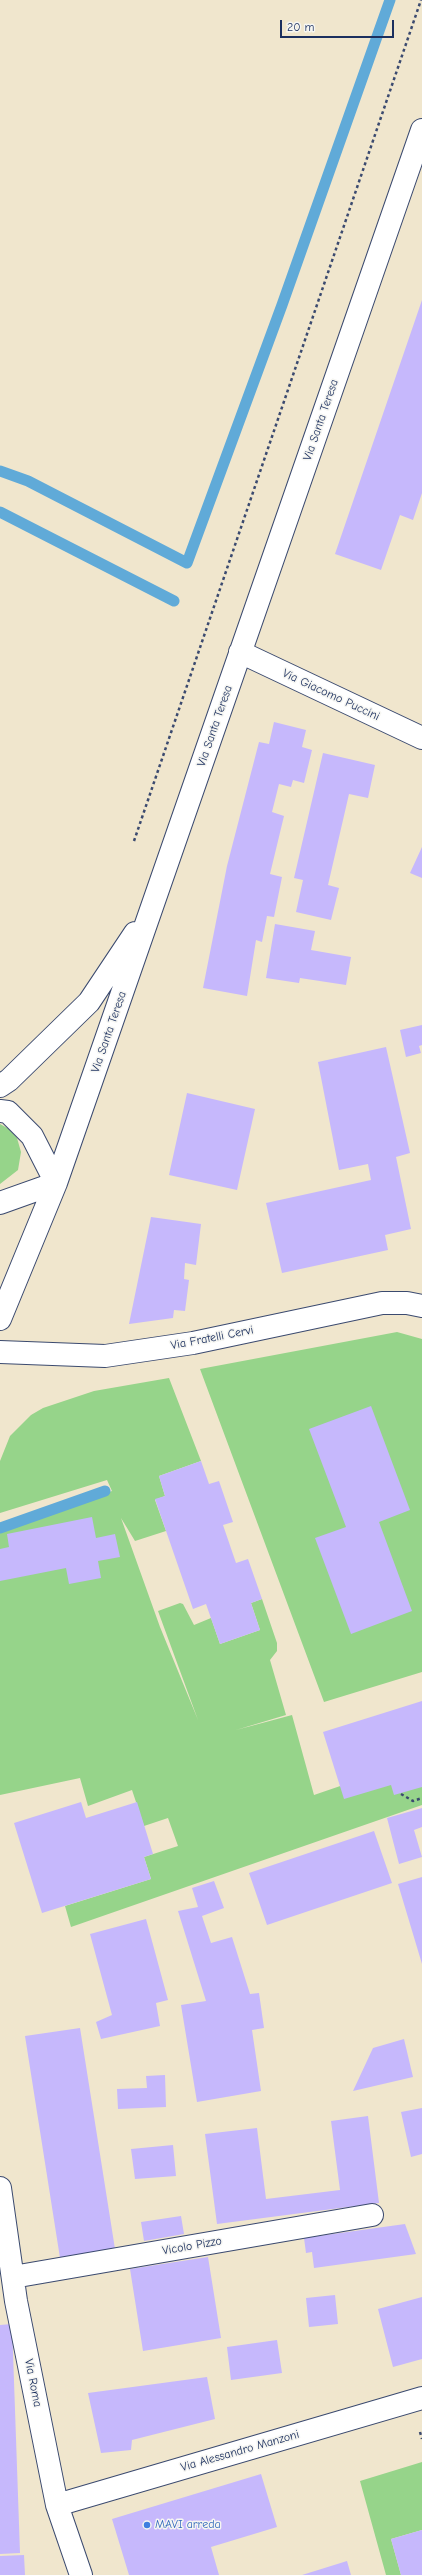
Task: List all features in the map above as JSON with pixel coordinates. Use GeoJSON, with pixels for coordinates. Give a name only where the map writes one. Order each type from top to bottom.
{"type":"FeatureCollection","features":[{"type":"Feature","properties":{"kind":"street","name":"Via Santa Teresa"},"geometry":{"type":"LineString","coordinates":[[0,1319],[56,1183],[422,130]]}},
{"type":"Feature","properties":{"kind":"street","name":"Via Giacomo Puccini"},"geometry":{"type":"LineString","coordinates":[[240,652],[422,738]]}},
{"type":"Feature","properties":{"kind":"street"},"geometry":{"type":"LineString","coordinates":[[0,1086],[9,1080],[89,1002],[153,907]]}},
{"type":"Feature","properties":{"kind":"street"},"geometry":{"type":"LineString","coordinates":[[0,1111],[8,1112],[32,1136],[56,1183],[0,1203]]}},
{"type":"Feature","properties":{"kind":"street","name":"Via Fratelli Cervi"},"geometry":{"type":"LineString","coordinates":[[0,1352],[105,1356],[193,1343],[382,1303],[407,1303],[422,1306]]}},
{"type":"Feature","properties":{"kind":"street","name":"Via Roma"},"geometry":{"type":"LineString","coordinates":[[0,2188],[3,2232],[57,2504],[81,2575]]}},
{"type":"Feature","properties":{"kind":"street","name":"Vicolo Pizzo"},"geometry":{"type":"LineString","coordinates":[[13,2277],[372,2216]]}},
{"type":"Feature","properties":{"kind":"street","name":"Via Alessandro Manzoni"},"geometry":{"type":"LineString","coordinates":[[57,2504],[422,2398]]}},
{"type":"Feature","properties":{"kind":"path"},"geometry":{"type":"LineString","coordinates":[[134,841],[421,0]]}},
{"type":"Feature","properties":{"kind":"path"},"geometry":{"type":"LineString","coordinates":[[401,1794],[413,1800],[422,1798]]}},
{"type":"Feature","properties":{"kind":"green space"},"geometry":{"type":"Polygon","coordinates":[[[0,1124],[9,1129],[17,1138],[21,1152],[18,1170],[0,1184],[0,1124]]]}},
{"type":"Feature","properties":{"kind":"green space"},"geometry":{"type":"Polygon","coordinates":[[[397,1332],[422,1339],[422,1672],[324,1702],[200,1369],[397,1332]]]}},
{"type":"Feature","properties":{"kind":"green space"},"geometry":{"type":"Polygon","coordinates":[[[169,1378],[201,1461],[159,1476],[165,1496],[155,1500],[166,1531],[135,1541],[121,1518],[160,1627],[198,1720],[158,1611],[180,1603],[183,1604],[194,1625],[211,1618],[220,1644],[260,1630],[251,1603],[262,1599],[277,1643],[277,1651],[270,1660],[286,1715],[236,1730],[292,1715],[314,1795],[422,1758],[422,1805],[71,1927],[65,1906],[151,1879],[144,1857],[178,1846],[168,1818],[144,1826],[132,1790],[88,1806],[80,1778],[0,1795],[0,1530],[112,1491],[107,1480],[0,1513],[0,1461],[10,1436],[31,1415],[43,1408],[94,1391],[169,1378]]]}},
{"type":"Feature","properties":{"kind":"green space"},"geometry":{"type":"Polygon","coordinates":[[[422,2462],[422,2530],[391,2539],[401,2575],[386,2575],[360,2481],[422,2462]]]}},
{"type":"Feature","properties":{"kind":"building"},"geometry":{"type":"Polygon","coordinates":[[[422,300],[422,493],[413,520],[400,515],[381,570],[335,554],[422,300]]]}},
{"type":"Feature","properties":{"kind":"building"},"geometry":{"type":"Polygon","coordinates":[[[274,722],[306,730],[302,747],[312,750],[304,783],[293,780],[291,787],[279,784],[272,812],[284,816],[270,874],[282,877],[274,917],[267,916],[262,942],[256,940],[247,996],[203,988],[227,866],[259,742],[269,744],[274,722]]]}},
{"type":"Feature","properties":{"kind":"building"},"geometry":{"type":"Polygon","coordinates":[[[323,753],[375,765],[368,798],[349,794],[328,885],[339,888],[331,920],[296,912],[303,880],[294,878],[323,753]]]}},
{"type":"Feature","properties":{"kind":"building"},"geometry":{"type":"Polygon","coordinates":[[[422,847],[422,878],[410,873],[422,847]]]}},
{"type":"Feature","properties":{"kind":"building"},"geometry":{"type":"Polygon","coordinates":[[[275,924],[315,931],[311,950],[351,957],[346,985],[300,978],[299,983],[266,978],[275,924]]]}},
{"type":"Feature","properties":{"kind":"building"},"geometry":{"type":"Polygon","coordinates":[[[422,1025],[422,1045],[419,1046],[421,1053],[406,1057],[400,1030],[422,1025]]]}},
{"type":"Feature","properties":{"kind":"building"},"geometry":{"type":"Polygon","coordinates":[[[386,1047],[410,1153],[396,1157],[411,1229],[385,1235],[388,1250],[282,1273],[266,1203],[371,1180],[368,1164],[339,1170],[318,1062],[386,1047]]]}},
{"type":"Feature","properties":{"kind":"building"},"geometry":{"type":"Polygon","coordinates":[[[187,1093],[255,1109],[237,1190],[169,1175],[187,1093]]]}},
{"type":"Feature","properties":{"kind":"building"},"geometry":{"type":"Polygon","coordinates":[[[151,1217],[201,1224],[196,1265],[185,1263],[184,1279],[189,1280],[185,1311],[174,1310],[173,1318],[129,1324],[151,1217]]]}},
{"type":"Feature","properties":{"kind":"building"},"geometry":{"type":"Polygon","coordinates":[[[371,1406],[410,1510],[379,1522],[412,1611],[351,1634],[315,1538],[346,1527],[309,1429],[371,1406]]]}},
{"type":"Feature","properties":{"kind":"building"},"geometry":{"type":"Polygon","coordinates":[[[201,1461],[209,1484],[219,1481],[233,1522],[223,1525],[236,1563],[248,1559],[262,1599],[251,1603],[260,1630],[220,1644],[206,1604],[193,1609],[155,1499],[165,1496],[159,1476],[201,1461]]]}},
{"type":"Feature","properties":{"kind":"building"},"geometry":{"type":"Polygon","coordinates":[[[92,1517],[96,1538],[115,1534],[120,1557],[98,1561],[101,1578],[69,1584],[66,1568],[0,1581],[0,1549],[9,1547],[7,1534],[92,1517]]]}},
{"type":"Feature","properties":{"kind":"building"},"geometry":{"type":"Polygon","coordinates":[[[422,1701],[422,1787],[394,1795],[391,1785],[344,1799],[323,1732],[422,1701]]]}},
{"type":"Feature","properties":{"kind":"building"},"geometry":{"type":"Polygon","coordinates":[[[81,1802],[86,1818],[137,1802],[153,1854],[144,1857],[151,1879],[42,1913],[14,1823],[81,1802]]]}},
{"type":"Feature","properties":{"kind":"building"},"geometry":{"type":"Polygon","coordinates":[[[422,1808],[422,1827],[414,1830],[422,1857],[399,1864],[387,1818],[422,1808]]]}},
{"type":"Feature","properties":{"kind":"building"},"geometry":{"type":"Polygon","coordinates":[[[374,1831],[392,1883],[267,1925],[249,1873],[374,1831]]]}},
{"type":"Feature","properties":{"kind":"building"},"geometry":{"type":"Polygon","coordinates":[[[422,1877],[422,1964],[398,1884],[422,1877]]]}},
{"type":"Feature","properties":{"kind":"building"},"geometry":{"type":"Polygon","coordinates":[[[214,1881],[224,1908],[202,1916],[211,1943],[232,1937],[250,1994],[259,1993],[264,2028],[252,2030],[261,2091],[197,2102],[181,2005],[206,2001],[178,1911],[198,1907],[192,1888],[214,1881]]]}},
{"type":"Feature","properties":{"kind":"building"},"geometry":{"type":"Polygon","coordinates":[[[146,1919],[168,2000],[156,2003],[160,2026],[101,2039],[96,2022],[112,2015],[90,1934],[146,1919]]]}},
{"type":"Feature","properties":{"kind":"building"},"geometry":{"type":"Polygon","coordinates":[[[80,2028],[115,2249],[60,2258],[25,2036],[80,2028]]]}},
{"type":"Feature","properties":{"kind":"building"},"geometry":{"type":"Polygon","coordinates":[[[404,2039],[413,2077],[353,2091],[373,2048],[404,2039]]]}},
{"type":"Feature","properties":{"kind":"building"},"geometry":{"type":"Polygon","coordinates":[[[165,2075],[166,2107],[118,2109],[117,2089],[147,2088],[146,2076],[165,2075]]]}},
{"type":"Feature","properties":{"kind":"building"},"geometry":{"type":"Polygon","coordinates":[[[422,2108],[422,2154],[411,2157],[401,2112],[422,2108]]]}},
{"type":"Feature","properties":{"kind":"building"},"geometry":{"type":"Polygon","coordinates":[[[368,2116],[379,2203],[217,2224],[205,2134],[257,2128],[266,2199],[340,2190],[331,2121],[368,2116]]]}},
{"type":"Feature","properties":{"kind":"building"},"geometry":{"type":"Polygon","coordinates":[[[173,2145],[176,2176],[135,2179],[131,2149],[173,2145]]]}},
{"type":"Feature","properties":{"kind":"building"},"geometry":{"type":"Polygon","coordinates":[[[181,2216],[184,2234],[144,2241],[141,2222],[181,2216]]]}},
{"type":"Feature","properties":{"kind":"building"},"geometry":{"type":"Polygon","coordinates":[[[405,2224],[416,2254],[314,2268],[312,2252],[306,2253],[304,2238],[405,2224]]]}},
{"type":"Feature","properties":{"kind":"building"},"geometry":{"type":"Polygon","coordinates":[[[208,2257],[221,2338],[143,2351],[130,2269],[208,2257]]]}},
{"type":"Feature","properties":{"kind":"building"},"geometry":{"type":"Polygon","coordinates":[[[335,2295],[338,2324],[309,2327],[306,2298],[335,2295]]]}},
{"type":"Feature","properties":{"kind":"building"},"geometry":{"type":"Polygon","coordinates":[[[422,2297],[422,2359],[393,2367],[378,2309],[422,2297]]]}},
{"type":"Feature","properties":{"kind":"building"},"geometry":{"type":"Polygon","coordinates":[[[12,2324],[20,2553],[0,2554],[0,2325],[12,2324]]]}},
{"type":"Feature","properties":{"kind":"building"},"geometry":{"type":"Polygon","coordinates":[[[277,2340],[282,2373],[231,2380],[227,2347],[277,2340]]]}},
{"type":"Feature","properties":{"kind":"building"},"geometry":{"type":"Polygon","coordinates":[[[207,2377],[215,2419],[132,2440],[131,2450],[101,2453],[88,2393],[207,2377]]]}},
{"type":"Feature","properties":{"kind":"building"},"geometry":{"type":"Polygon","coordinates":[[[261,2474],[277,2527],[211,2547],[219,2575],[129,2575],[112,2519],[261,2474]]]}},
{"type":"Feature","properties":{"kind":"building"},"geometry":{"type":"Polygon","coordinates":[[[422,2530],[422,2575],[401,2575],[391,2539],[422,2530]]]}},
{"type":"Feature","properties":{"kind":"building"},"geometry":{"type":"Polygon","coordinates":[[[24,2555],[25,2575],[0,2575],[0,2556],[24,2555]]]}},
{"type":"Feature","properties":{"kind":"building"},"geometry":{"type":"Polygon","coordinates":[[[347,2561],[351,2575],[302,2575],[347,2561]]]}},
{"type":"Feature","properties":{"kind":"waterway"},"geometry":{"type":"LineString","coordinates":[[0,471],[28,481],[187,563],[282,305],[390,0]]}},
{"type":"Feature","properties":{"kind":"waterway"},"geometry":{"type":"LineString","coordinates":[[0,512],[174,601]]}},
{"type":"Feature","properties":{"kind":"waterway"},"geometry":{"type":"LineString","coordinates":[[0,1528],[105,1491]]}},
{"type":"Feature","properties":{"kind":"place","name":"MAVI arreda"},"geometry":{"type":"Point","coordinates":[147,2525]}}]}
